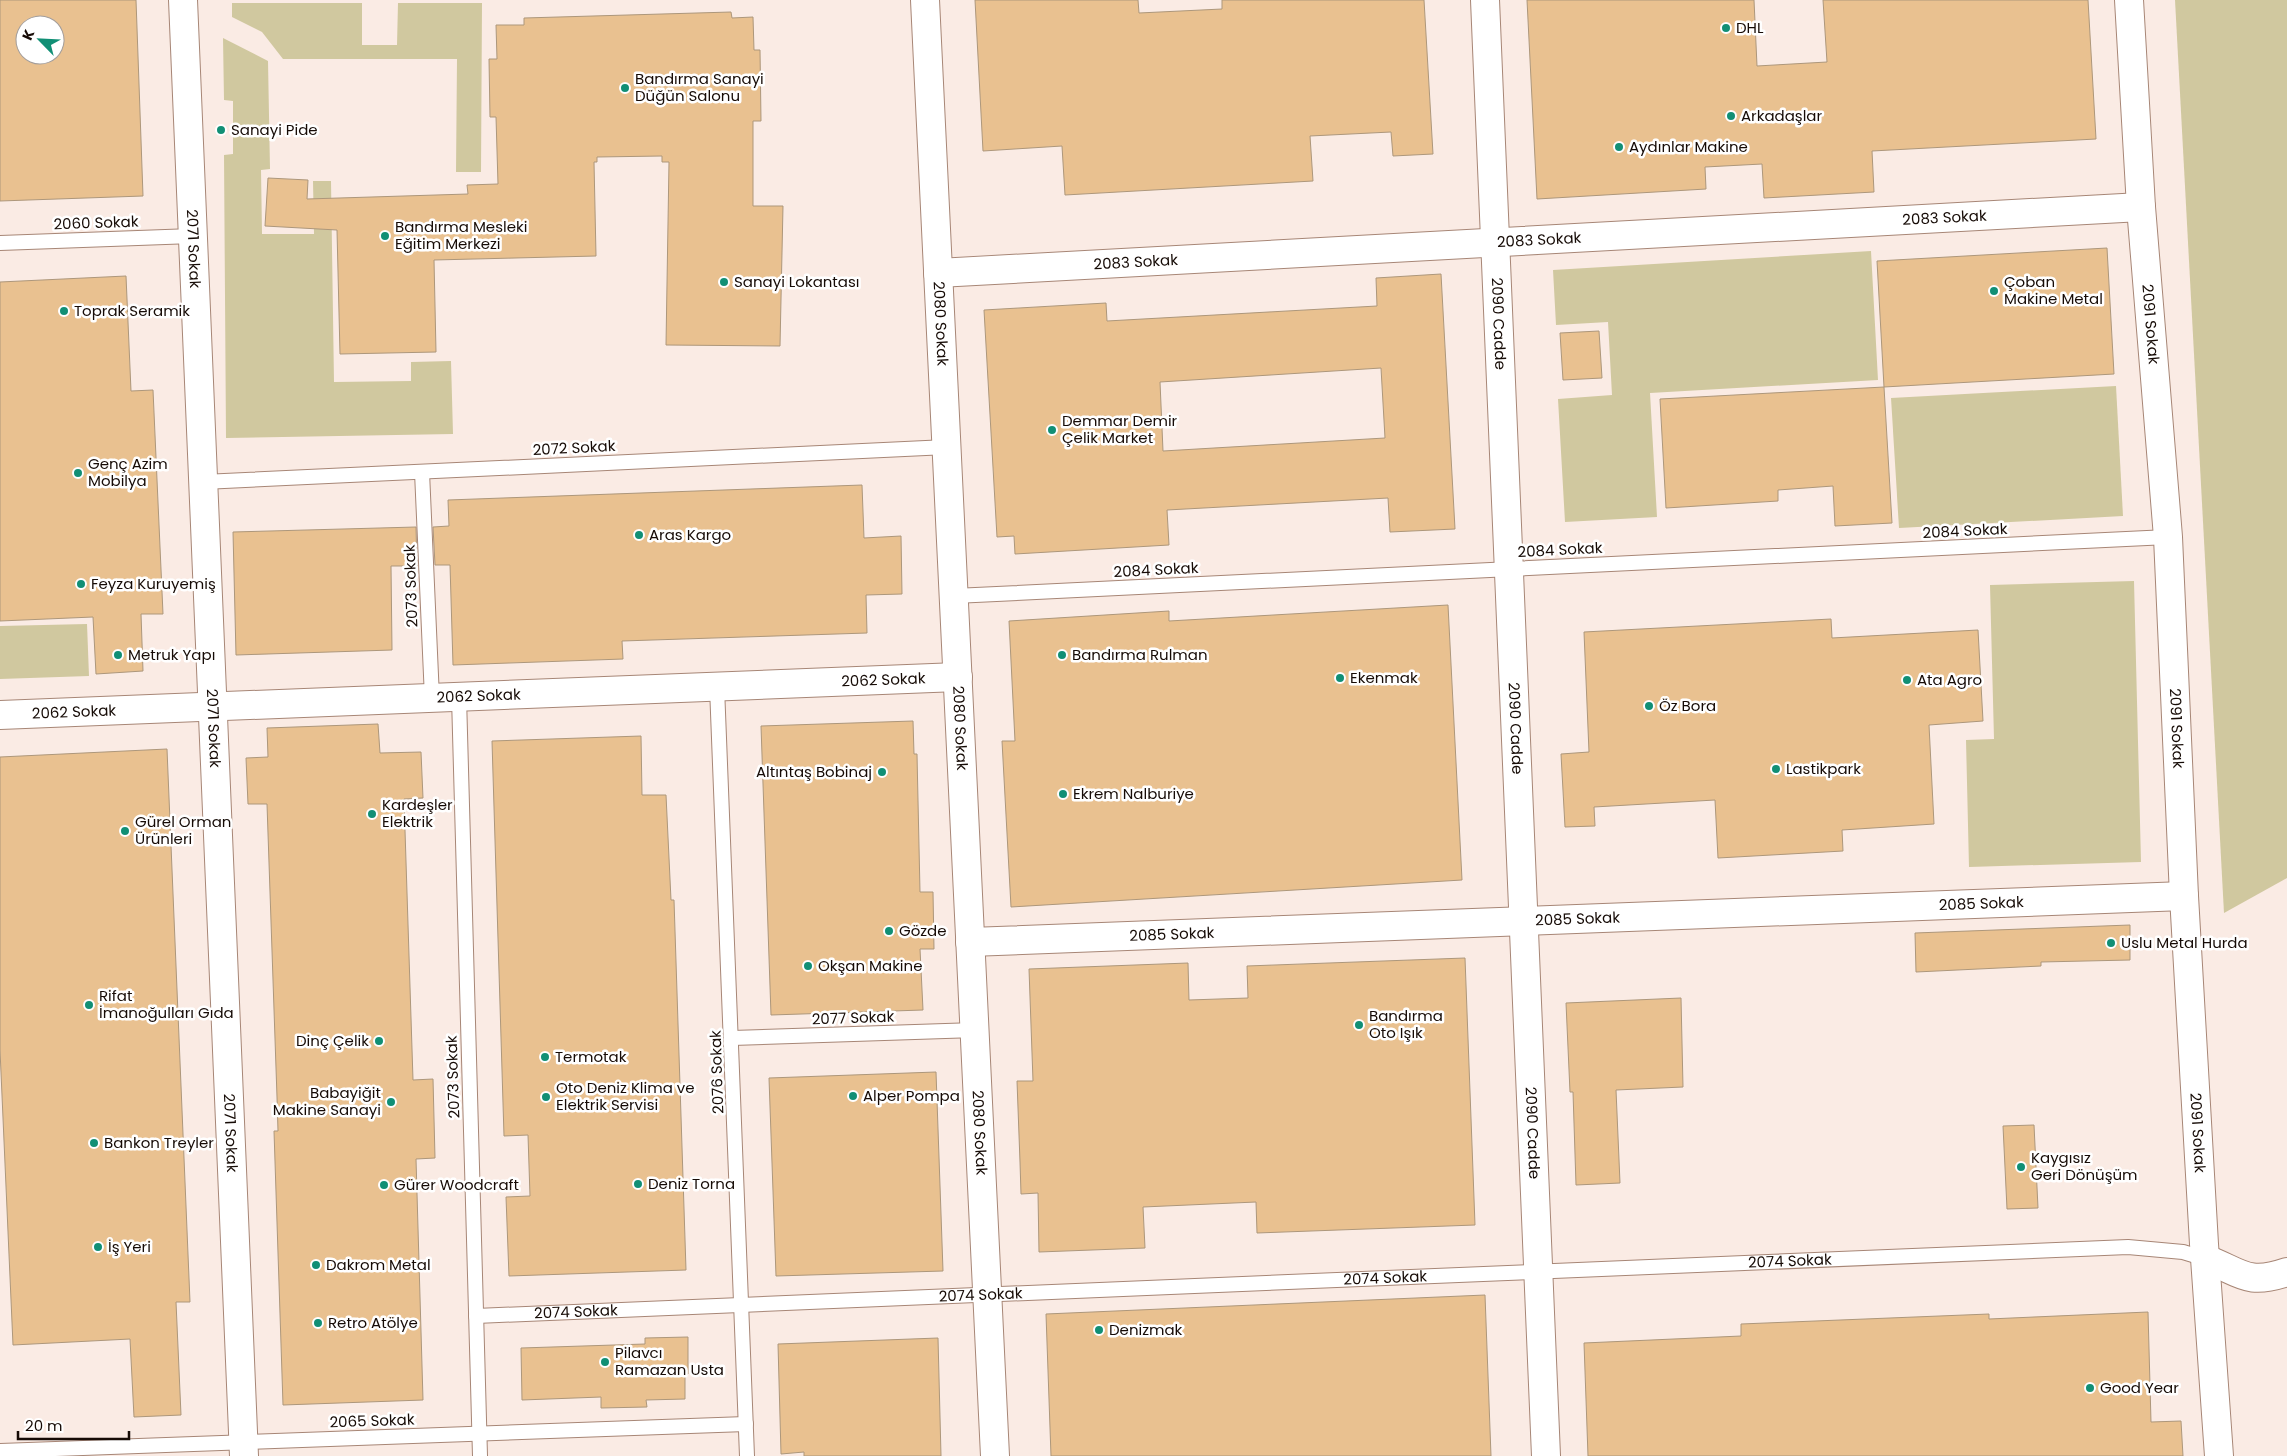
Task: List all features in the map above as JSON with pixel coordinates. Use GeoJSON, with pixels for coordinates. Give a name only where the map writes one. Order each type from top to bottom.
{"type":"FeatureCollection","features":[{"type":"Feature","properties":{"kind":"street","name":"2071 Sokak"},"geometry":{"type":"LineString","coordinates":[[183,0],[244,1449]]}},
{"type":"Feature","properties":{"kind":"street","name":"2080 Sokak"},"geometry":{"type":"LineString","coordinates":[[925,0],[995,1456]]}},
{"type":"Feature","properties":{"kind":"street","name":"2090 Cadde"},"geometry":{"type":"LineString","coordinates":[[1485,0],[1546,1456]]}},
{"type":"Feature","properties":{"kind":"street","name":"2091 Sokak"},"geometry":{"type":"LineString","coordinates":[[2129,0],[2141,207],[2168,537],[2184,896],[2219,1456]]}},
{"type":"Feature","properties":{"kind":"street","name":"2083 Sokak"},"geometry":{"type":"LineString","coordinates":[[938,272],[2141,207]]}},
{"type":"Feature","properties":{"kind":"street","name":"2062 Sokak"},"geometry":{"type":"LineString","coordinates":[[0,715],[958,677]]}},
{"type":"Feature","properties":{"kind":"street","name":"2085 Sokak"},"geometry":{"type":"LineString","coordinates":[[970,942],[2184,896]]}},
{"type":"Feature","properties":{"kind":"street","name":"2074 Sokak"},"geometry":{"type":"LineString","coordinates":[[2206,1259],[2240,1276],[2252,1279],[2269,1278],[2287,1272]]}},
{"type":"Feature","properties":{"kind":"lane","name":"2060 Sokak"},"geometry":{"type":"LineString","coordinates":[[0,243],[193,236]]}},
{"type":"Feature","properties":{"kind":"lane","name":"2072 Sokak"},"geometry":{"type":"LineString","coordinates":[[203,482],[946,447]]}},
{"type":"Feature","properties":{"kind":"lane","name":"2073 Sokak"},"geometry":{"type":"LineString","coordinates":[[422,472],[432,698]]}},
{"type":"Feature","properties":{"kind":"lane","name":"2084 Sokak"},"geometry":{"type":"LineString","coordinates":[[954,596],[2168,537]]}},
{"type":"Feature","properties":{"kind":"lane","name":"2076 Sokak"},"geometry":{"type":"LineString","coordinates":[[717,687],[747,1456]]}},
{"type":"Feature","properties":{"kind":"lane","name":"2073 Sokak"},"geometry":{"type":"LineString","coordinates":[[459,697],[480,1456]]}},
{"type":"Feature","properties":{"kind":"lane","name":"2077 Sokak"},"geometry":{"type":"LineString","coordinates":[[732,1038],[976,1030]]}},
{"type":"Feature","properties":{"kind":"lane","name":"2074 Sokak"},"geometry":{"type":"LineString","coordinates":[[476,1316],[2128,1247],[2183,1252],[2206,1259]]}},
{"type":"Feature","properties":{"kind":"lane","name":"2065 Sokak"},"geometry":{"type":"LineString","coordinates":[[0,1450],[244,1449],[480,1433],[746,1424]]}},
{"type":"Feature","properties":{"kind":"shaded area"},"geometry":{"type":"Polygon","coordinates":[[[2175,0],[2287,0],[2287,878],[2224,913],[2175,0]]]}},
{"type":"Feature","properties":{"kind":"shaded area"},"geometry":{"type":"Polygon","coordinates":[[[232,3],[362,3],[362,45],[397,45],[398,3],[482,3],[481,172],[456,172],[457,59],[283,59],[262,32],[232,17],[232,3]]]}},
{"type":"Feature","properties":{"kind":"shaded area"},"geometry":{"type":"Polygon","coordinates":[[[223,38],[268,61],[270,169],[261,170],[262,234],[314,234],[313,181],[331,181],[334,382],[411,381],[411,362],[451,361],[453,434],[226,438],[224,155],[233,154],[233,101],[224,100],[223,38]]]}},
{"type":"Feature","properties":{"kind":"shaded area"},"geometry":{"type":"Polygon","coordinates":[[[1871,251],[1878,380],[1650,393],[1657,517],[1565,522],[1558,399],[1612,395],[1608,322],[1556,325],[1553,270],[1871,251]]]}},
{"type":"Feature","properties":{"kind":"shaded area"},"geometry":{"type":"Polygon","coordinates":[[[2116,386],[2123,516],[1899,528],[1891,398],[2116,386]]]}},
{"type":"Feature","properties":{"kind":"shaded area"},"geometry":{"type":"Polygon","coordinates":[[[2134,581],[2141,862],[1969,867],[1966,740],[1994,739],[1990,585],[2134,581]]]}},
{"type":"Feature","properties":{"kind":"shaded area"},"geometry":{"type":"Polygon","coordinates":[[[87,624],[89,676],[0,679],[0,626],[87,624]]]}},
{"type":"Feature","properties":{"kind":"building"},"geometry":{"type":"Polygon","coordinates":[[[0,0],[136,0],[143,196],[0,201],[0,0]]]}},
{"type":"Feature","properties":{"kind":"building"},"geometry":{"type":"Polygon","coordinates":[[[975,0],[1138,0],[1139,13],[1222,9],[1222,0],[1424,0],[1433,154],[1393,156],[1391,132],[1310,136],[1313,181],[1065,195],[1062,146],[983,151],[975,0]]]}},
{"type":"Feature","properties":{"kind":"building"},"geometry":{"type":"Polygon","coordinates":[[[1527,0],[1754,0],[1757,66],[1827,62],[1823,0],[2088,0],[2096,139],[1872,151],[1874,192],[1764,198],[1762,164],[1705,167],[1706,189],[1537,199],[1527,0]]]}},
{"type":"Feature","properties":{"kind":"building"},"geometry":{"type":"Polygon","coordinates":[[[731,12],[732,18],[753,17],[754,50],[760,50],[761,121],[753,121],[753,206],[783,206],[780,346],[666,345],[669,162],[662,162],[662,156],[597,157],[597,162],[594,162],[596,256],[434,260],[436,352],[340,354],[337,230],[265,226],[268,178],[308,180],[307,199],[468,194],[467,185],[498,184],[496,117],[490,117],[489,59],[497,59],[496,25],[524,25],[524,18],[731,12]]]}},
{"type":"Feature","properties":{"kind":"building","name":"Çoban Makine Metal"},"geometry":{"type":"Polygon","coordinates":[[[2107,248],[2114,374],[1884,387],[1877,261],[2107,248]]]}},
{"type":"Feature","properties":{"kind":"building"},"geometry":{"type":"Polygon","coordinates":[[[1441,274],[1455,529],[1390,532],[1388,498],[1167,510],[1169,545],[1015,554],[1014,536],[997,537],[984,310],[1106,303],[1107,321],[1377,306],[1376,278],[1441,274]],[[1381,368],[1160,382],[1163,451],[1385,438],[1381,368]]]}},
{"type":"Feature","properties":{"kind":"building"},"geometry":{"type":"Polygon","coordinates":[[[126,276],[131,391],[153,390],[163,614],[141,614],[143,671],[96,674],[93,617],[0,621],[0,282],[126,276]]]}},
{"type":"Feature","properties":{"kind":"building"},"geometry":{"type":"Polygon","coordinates":[[[1599,331],[1602,378],[1563,380],[1560,333],[1599,331]]]}},
{"type":"Feature","properties":{"kind":"building"},"geometry":{"type":"Polygon","coordinates":[[[1884,387],[1892,523],[1835,526],[1833,486],[1778,490],[1778,501],[1666,508],[1660,399],[1884,387]]]}},
{"type":"Feature","properties":{"kind":"building"},"geometry":{"type":"Polygon","coordinates":[[[862,485],[864,538],[901,536],[902,594],[866,595],[867,633],[622,641],[623,659],[453,665],[450,565],[435,565],[433,527],[449,526],[448,500],[862,485]]]}},
{"type":"Feature","properties":{"kind":"building"},"geometry":{"type":"Polygon","coordinates":[[[416,527],[417,566],[391,566],[392,650],[236,655],[233,532],[416,527]]]}},
{"type":"Feature","properties":{"kind":"building"},"geometry":{"type":"Polygon","coordinates":[[[1448,605],[1462,880],[1011,907],[1002,741],[1015,741],[1009,621],[1169,611],[1169,621],[1448,605]]]}},
{"type":"Feature","properties":{"kind":"building"},"geometry":{"type":"Polygon","coordinates":[[[1831,619],[1832,638],[1978,630],[1983,721],[1929,725],[1934,824],[1842,830],[1843,851],[1718,858],[1715,800],[1594,807],[1595,826],[1565,827],[1561,754],[1589,752],[1584,632],[1831,619]]]}},
{"type":"Feature","properties":{"kind":"building"},"geometry":{"type":"Polygon","coordinates":[[[913,721],[914,754],[917,754],[920,892],[933,892],[934,949],[920,949],[923,1010],[771,1015],[761,726],[913,721]]]}},
{"type":"Feature","properties":{"kind":"building"},"geometry":{"type":"Polygon","coordinates":[[[378,724],[380,753],[421,752],[423,798],[404,799],[413,1080],[433,1079],[435,1158],[416,1159],[423,1400],[283,1405],[274,1131],[278,1131],[267,804],[248,804],[246,758],[268,757],[267,728],[378,724]]]}},
{"type":"Feature","properties":{"kind":"building"},"geometry":{"type":"Polygon","coordinates":[[[641,736],[642,795],[666,795],[671,900],[674,900],[686,1270],[509,1276],[506,1197],[530,1196],[528,1135],[504,1136],[492,741],[641,736]]]}},
{"type":"Feature","properties":{"kind":"building"},"geometry":{"type":"Polygon","coordinates":[[[167,749],[190,1302],[176,1302],[181,1415],[134,1417],[130,1339],[13,1345],[0,1050],[0,757],[167,749]]]}},
{"type":"Feature","properties":{"kind":"building"},"geometry":{"type":"Polygon","coordinates":[[[2130,925],[2130,960],[2041,962],[2041,966],[1916,972],[1915,933],[2130,925]]]}},
{"type":"Feature","properties":{"kind":"building"},"geometry":{"type":"Polygon","coordinates":[[[1465,958],[1475,1225],[1257,1233],[1256,1202],[1143,1207],[1145,1248],[1039,1252],[1038,1193],[1021,1194],[1017,1081],[1033,1081],[1029,969],[1188,963],[1189,1000],[1248,998],[1247,966],[1465,958]]]}},
{"type":"Feature","properties":{"kind":"building"},"geometry":{"type":"Polygon","coordinates":[[[1681,998],[1683,1087],[1616,1090],[1620,1183],[1576,1185],[1573,1092],[1570,1092],[1566,1003],[1681,998]]]}},
{"type":"Feature","properties":{"kind":"building"},"geometry":{"type":"Polygon","coordinates":[[[936,1072],[943,1271],[776,1276],[769,1078],[936,1072]]]}},
{"type":"Feature","properties":{"kind":"building","name":"Kaygısız Geri Dönüşüm"},"geometry":{"type":"Polygon","coordinates":[[[2034,1125],[2038,1208],[2007,1209],[2003,1126],[2034,1125]]]}},
{"type":"Feature","properties":{"kind":"building"},"geometry":{"type":"Polygon","coordinates":[[[1485,1295],[1491,1456],[1051,1456],[1046,1314],[1485,1295]]]}},
{"type":"Feature","properties":{"kind":"building"},"geometry":{"type":"Polygon","coordinates":[[[2148,1312],[2151,1422],[2181,1421],[2183,1456],[1588,1456],[1584,1343],[1741,1336],[1741,1324],[1989,1314],[1989,1319],[2148,1312]]]}},
{"type":"Feature","properties":{"kind":"building","name":"Pilavcı Ramazan Usta"},"geometry":{"type":"Polygon","coordinates":[[[688,1337],[688,1374],[685,1374],[685,1399],[646,1400],[647,1407],[601,1408],[601,1397],[522,1400],[521,1348],[645,1344],[645,1338],[688,1337]]]}},
{"type":"Feature","properties":{"kind":"building"},"geometry":{"type":"Polygon","coordinates":[[[938,1338],[941,1456],[804,1456],[804,1452],[781,1454],[778,1344],[938,1338]]]}},
{"type":"Feature","properties":{"kind":"place","name":"DHL"},"geometry":{"type":"Point","coordinates":[1726,28]}},
{"type":"Feature","properties":{"kind":"place","name":"Bandırma Sanayi Düğün Salonu"},"geometry":{"type":"Point","coordinates":[625,88]}},
{"type":"Feature","properties":{"kind":"place","name":"Arkadaşlar"},"geometry":{"type":"Point","coordinates":[1731,116]}},
{"type":"Feature","properties":{"kind":"place","name":"Sanayi Pide"},"geometry":{"type":"Point","coordinates":[221,130]}},
{"type":"Feature","properties":{"kind":"place","name":"Aydınlar Makine"},"geometry":{"type":"Point","coordinates":[1619,147]}},
{"type":"Feature","properties":{"kind":"place","name":"Bandırma Mesleki Eğitim Merkezi"},"geometry":{"type":"Point","coordinates":[385,236]}},
{"type":"Feature","properties":{"kind":"place","name":"Sanayi Lokantası"},"geometry":{"type":"Point","coordinates":[724,282]}},
{"type":"Feature","properties":{"kind":"place","name":"Çoban Makine Metal"},"geometry":{"type":"Point","coordinates":[1994,291]}},
{"type":"Feature","properties":{"kind":"place","name":"Toprak Seramik"},"geometry":{"type":"Point","coordinates":[64,311]}},
{"type":"Feature","properties":{"kind":"place","name":"Demmar Demir Çelik Market"},"geometry":{"type":"Point","coordinates":[1052,430]}},
{"type":"Feature","properties":{"kind":"place","name":"Genç Azim Mobilya"},"geometry":{"type":"Point","coordinates":[78,473]}},
{"type":"Feature","properties":{"kind":"place","name":"Aras Kargo"},"geometry":{"type":"Point","coordinates":[639,535]}},
{"type":"Feature","properties":{"kind":"place","name":"Feyza Kuruyemiş"},"geometry":{"type":"Point","coordinates":[81,584]}},
{"type":"Feature","properties":{"kind":"place","name":"Metruk Yapı"},"geometry":{"type":"Point","coordinates":[118,655]}},
{"type":"Feature","properties":{"kind":"place","name":"Bandırma Rulman"},"geometry":{"type":"Point","coordinates":[1062,655]}},
{"type":"Feature","properties":{"kind":"place","name":"Ekenmak"},"geometry":{"type":"Point","coordinates":[1340,678]}},
{"type":"Feature","properties":{"kind":"place","name":"Ata Agro"},"geometry":{"type":"Point","coordinates":[1907,680]}},
{"type":"Feature","properties":{"kind":"place","name":"Öz Bora"},"geometry":{"type":"Point","coordinates":[1649,706]}},
{"type":"Feature","properties":{"kind":"place","name":"Lastikpark"},"geometry":{"type":"Point","coordinates":[1776,769]}},
{"type":"Feature","properties":{"kind":"place","name":"Altıntaş Bobinaj"},"geometry":{"type":"Point","coordinates":[882,772]}},
{"type":"Feature","properties":{"kind":"place","name":"Ekrem Nalburiye"},"geometry":{"type":"Point","coordinates":[1063,794]}},
{"type":"Feature","properties":{"kind":"place","name":"Kardeşler Elektrik"},"geometry":{"type":"Point","coordinates":[372,814]}},
{"type":"Feature","properties":{"kind":"place","name":"Gürel Orman Ürünleri"},"geometry":{"type":"Point","coordinates":[125,831]}},
{"type":"Feature","properties":{"kind":"place","name":"Gözde"},"geometry":{"type":"Point","coordinates":[889,931]}},
{"type":"Feature","properties":{"kind":"place","name":"Uslu Metal Hurda"},"geometry":{"type":"Point","coordinates":[2111,943]}},
{"type":"Feature","properties":{"kind":"place","name":"Okşan Makine"},"geometry":{"type":"Point","coordinates":[808,966]}},
{"type":"Feature","properties":{"kind":"place","name":"Rifat İmanoğulları Gıda"},"geometry":{"type":"Point","coordinates":[89,1005]}},
{"type":"Feature","properties":{"kind":"place","name":"Bandırma Oto Işık"},"geometry":{"type":"Point","coordinates":[1359,1025]}},
{"type":"Feature","properties":{"kind":"place","name":"Dinç Çelik"},"geometry":{"type":"Point","coordinates":[379,1041]}},
{"type":"Feature","properties":{"kind":"place","name":"Termotak"},"geometry":{"type":"Point","coordinates":[545,1057]}},
{"type":"Feature","properties":{"kind":"place","name":"Alper Pompa"},"geometry":{"type":"Point","coordinates":[853,1096]}},
{"type":"Feature","properties":{"kind":"place","name":"Oto Deniz Klima ve Elektrik Servisi"},"geometry":{"type":"Point","coordinates":[546,1097]}},
{"type":"Feature","properties":{"kind":"place","name":"Babayiğit Makine Sanayi"},"geometry":{"type":"Point","coordinates":[391,1102]}},
{"type":"Feature","properties":{"kind":"place","name":"Bankon Treyler"},"geometry":{"type":"Point","coordinates":[94,1143]}},
{"type":"Feature","properties":{"kind":"place","name":"Kaygısız Geri Dönüşüm"},"geometry":{"type":"Point","coordinates":[2021,1167]}},
{"type":"Feature","properties":{"kind":"place","name":"Deniz Torna"},"geometry":{"type":"Point","coordinates":[638,1184]}},
{"type":"Feature","properties":{"kind":"place","name":"Gürer Woodcraft"},"geometry":{"type":"Point","coordinates":[384,1185]}},
{"type":"Feature","properties":{"kind":"place","name":"İş Yeri"},"geometry":{"type":"Point","coordinates":[98,1247]}},
{"type":"Feature","properties":{"kind":"place","name":"Dakrom Metal"},"geometry":{"type":"Point","coordinates":[316,1265]}},
{"type":"Feature","properties":{"kind":"place","name":"Retro Atölye"},"geometry":{"type":"Point","coordinates":[318,1323]}},
{"type":"Feature","properties":{"kind":"place","name":"Denizmak"},"geometry":{"type":"Point","coordinates":[1099,1330]}},
{"type":"Feature","properties":{"kind":"place","name":"Pilavcı Ramazan Usta"},"geometry":{"type":"Point","coordinates":[605,1362]}},
{"type":"Feature","properties":{"kind":"place","name":"Good Year"},"geometry":{"type":"Point","coordinates":[2090,1388]}}]}
